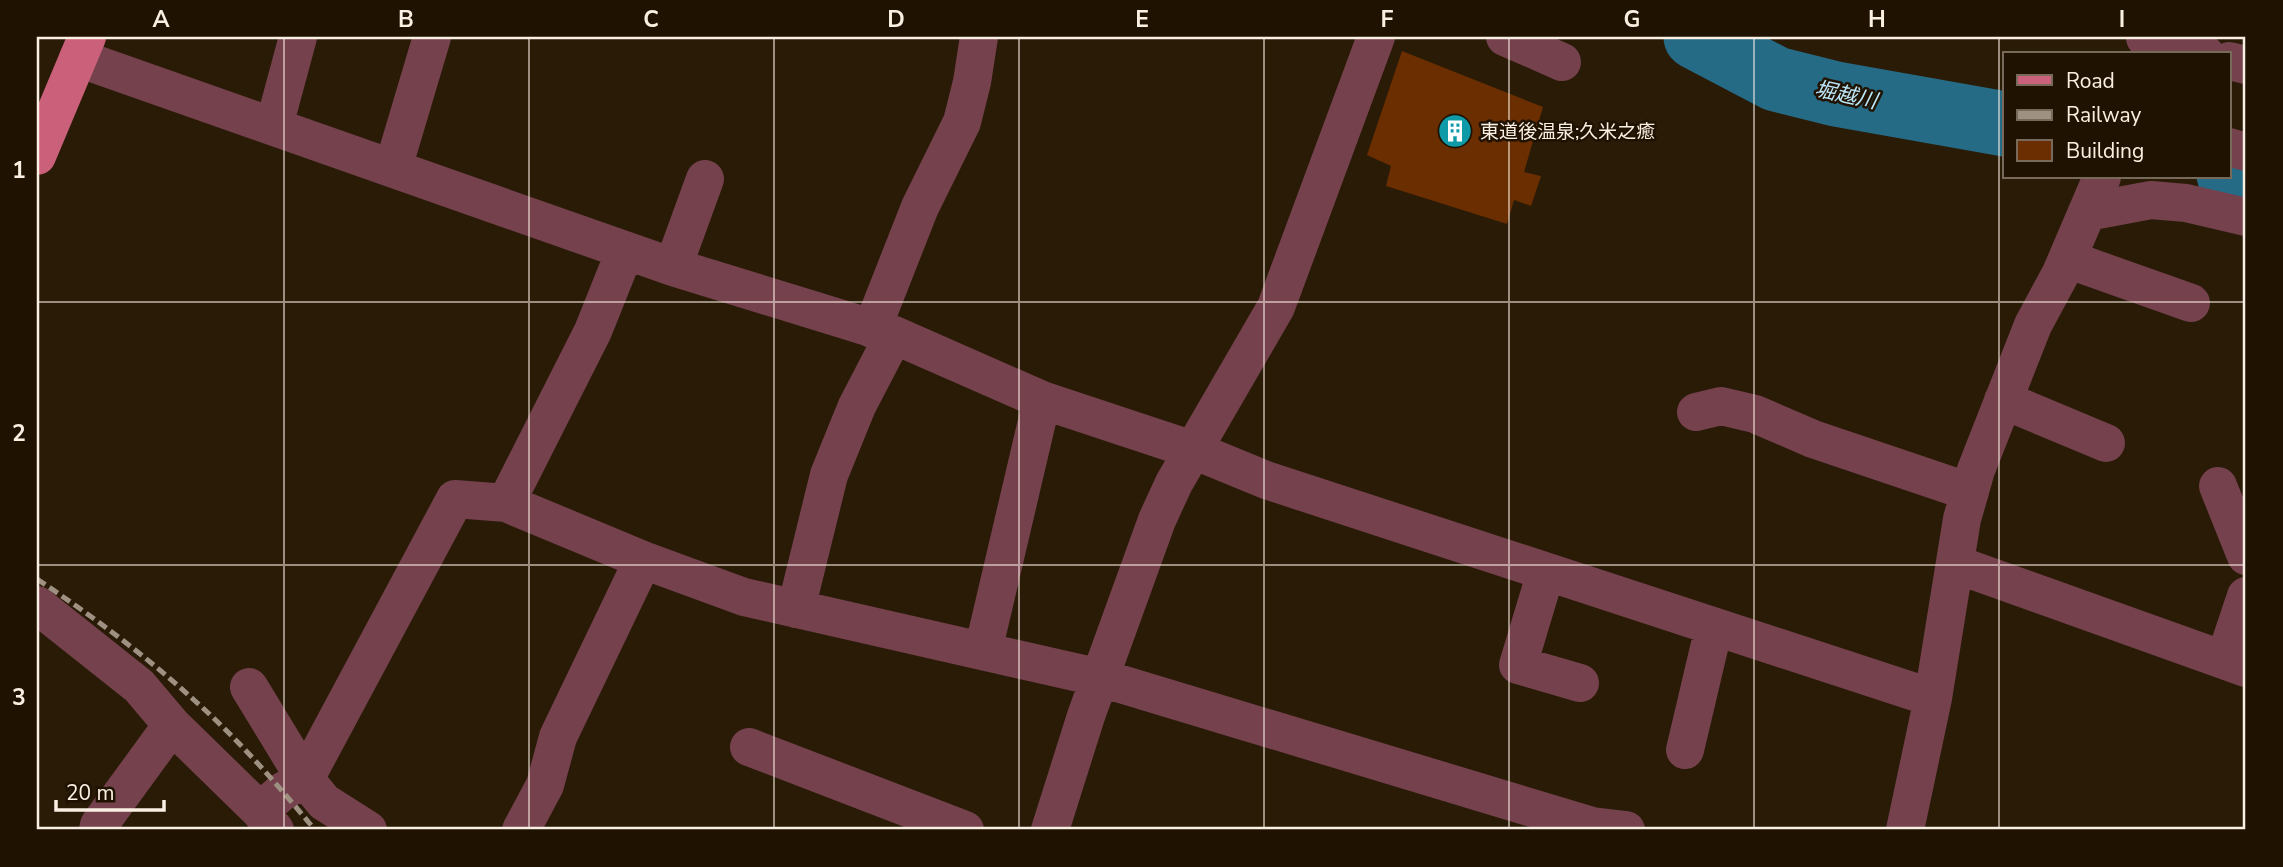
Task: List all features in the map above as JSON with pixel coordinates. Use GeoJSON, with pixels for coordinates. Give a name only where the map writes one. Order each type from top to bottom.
{"type":"FeatureCollection","features":[{"type":"Feature","properties":{"kind":"main road"},"geometry":{"type":"LineString","coordinates":[[37,156],[47,105],[83,47]]}},
{"type":"Feature","properties":{"kind":"street"},"geometry":{"type":"LineString","coordinates":[[274,126],[299,37]]}},
{"type":"Feature","properties":{"kind":"street"},"geometry":{"type":"LineString","coordinates":[[393,168],[432,37]]}},
{"type":"Feature","properties":{"kind":"street"},"geometry":{"type":"LineString","coordinates":[[796,609],[829,475],[883,332],[920,207],[962,122],[979,37]]}},
{"type":"Feature","properties":{"kind":"street"},"geometry":{"type":"LineString","coordinates":[[1056,829],[1086,716],[1157,520],[1174,483],[1276,307],[1376,37]]}},
{"type":"Feature","properties":{"kind":"street"},"geometry":{"type":"LineString","coordinates":[[1505,37],[1562,62]]}},
{"type":"Feature","properties":{"kind":"street"},"geometry":{"type":"LineString","coordinates":[[2143,43],[2194,52]]}},
{"type":"Feature","properties":{"kind":"street"},"geometry":{"type":"LineString","coordinates":[[83,47],[274,126],[625,251],[883,332],[1042,400],[1194,450],[1266,480],[1933,698]]}},
{"type":"Feature","properties":{"kind":"street"},"geometry":{"type":"LineString","coordinates":[[1911,828],[1962,519],[1976,470],[2033,325],[2067,259],[2102,178]]}},
{"type":"Feature","properties":{"kind":"street"},"geometry":{"type":"LineString","coordinates":[[673,267],[705,179]]}},
{"type":"Feature","properties":{"kind":"street"},"geometry":{"type":"LineString","coordinates":[[2087,212],[2151,200],[2186,203],[2246,217]]}},
{"type":"Feature","properties":{"kind":"street"},"geometry":{"type":"LineString","coordinates":[[506,503],[593,331],[625,251]]}},
{"type":"Feature","properties":{"kind":"street"},"geometry":{"type":"LineString","coordinates":[[2067,259],[2191,303]]}},
{"type":"Feature","properties":{"kind":"street"},"geometry":{"type":"LineString","coordinates":[[983,651],[1042,400]]}},
{"type":"Feature","properties":{"kind":"street"},"geometry":{"type":"LineString","coordinates":[[2003,400],[2106,443]]}},
{"type":"Feature","properties":{"kind":"street"},"geometry":{"type":"LineString","coordinates":[[1696,412],[1721,406],[1755,414],[1813,439],[1970,492]]}},
{"type":"Feature","properties":{"kind":"street"},"geometry":{"type":"LineString","coordinates":[[2217,486],[2246,556]]}},
{"type":"Feature","properties":{"kind":"street"},"geometry":{"type":"LineString","coordinates":[[37,605],[139,686],[172,725],[267,821],[283,792],[305,779],[455,499],[506,503],[643,560],[744,597],[1101,678],[1529,819],[1626,830]]}},
{"type":"Feature","properties":{"kind":"street"},"geometry":{"type":"LineString","coordinates":[[521,830],[545,785],[558,737],[643,560]]}},
{"type":"Feature","properties":{"kind":"street"},"geometry":{"type":"LineString","coordinates":[[1955,564],[2235,663],[2246,596]]}},
{"type":"Feature","properties":{"kind":"street"},"geometry":{"type":"LineString","coordinates":[[1546,572],[1518,665],[1580,683]]}},
{"type":"Feature","properties":{"kind":"street"},"geometry":{"type":"LineString","coordinates":[[1685,750],[1714,627]]}},
{"type":"Feature","properties":{"kind":"street"},"geometry":{"type":"LineString","coordinates":[[249,687],[305,779],[324,802],[368,830]]}},
{"type":"Feature","properties":{"kind":"street"},"geometry":{"type":"LineString","coordinates":[[98,830],[172,725]]}},
{"type":"Feature","properties":{"kind":"street"},"geometry":{"type":"LineString","coordinates":[[749,747],[965,830]]}},
{"type":"Feature","properties":{"kind":"building","name":"東道後温泉;久米之癒"},"geometry":{"type":"Polygon","coordinates":[[[1402,51],[1543,107],[1524,172],[1541,176],[1531,206],[1514,200],[1507,224],[1386,186],[1391,166],[1367,155],[1402,51]]]}},
{"type":"Feature","properties":{"kind":"waterway","name":"堀越川"},"geometry":{"type":"LineString","coordinates":[[1696,37],[1776,79],[1836,94],[2003,124]]}},
{"type":"Feature","properties":{"kind":"waterway","name":"堀越川"},"geometry":{"type":"LineString","coordinates":[[2230,175],[2246,179]]}},
{"type":"Feature","properties":{"kind":"railway"},"geometry":{"type":"LineString","coordinates":[[37,579],[118,636],[194,700],[257,763],[315,830]]}},
{"type":"Feature","properties":{"kind":"place","name":"東道後温泉;久米之癒"},"geometry":{"type":"Point","coordinates":[1455,131]}}]}
